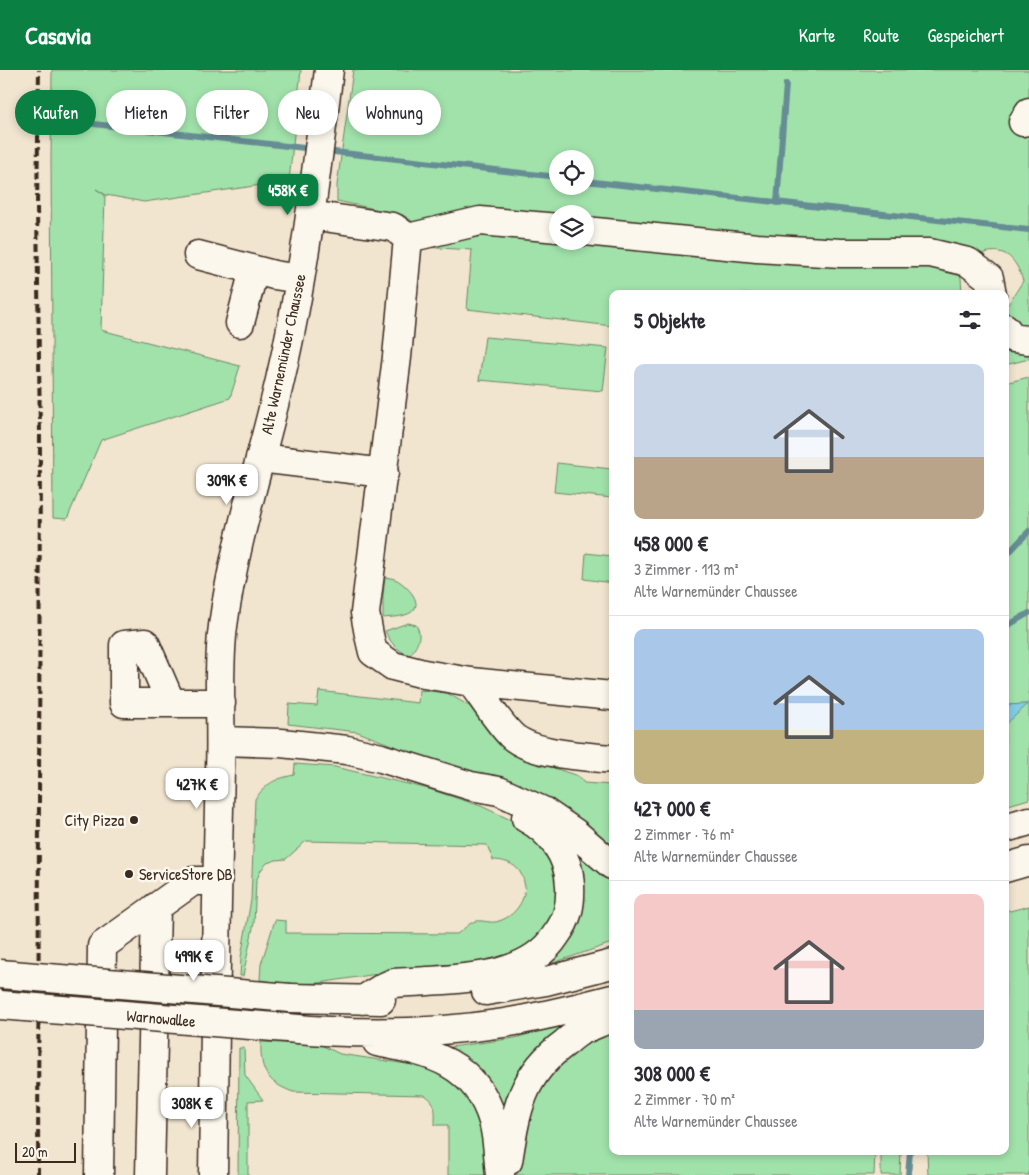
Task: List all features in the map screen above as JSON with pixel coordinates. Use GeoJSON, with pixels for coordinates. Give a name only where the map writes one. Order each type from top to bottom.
{"type":"FeatureCollection","features":[{"type":"Feature","properties":{"kind":"main road","name":"Alte Warnemünder Chaussee"},"geometry":{"type":"LineString","coordinates":[[212,1175],[221,741],[221,652],[230,582],[284,364],[300,279],[329,70]]}},
{"type":"Feature","properties":{"kind":"main road"},"geometry":{"type":"LineString","coordinates":[[310,215],[393,227],[408,238],[480,222],[549,227]]}},
{"type":"Feature","properties":{"kind":"main road"},"geometry":{"type":"LineString","coordinates":[[594,231],[758,248],[841,253],[930,253],[968,262],[989,278],[991,290]]}},
{"type":"Feature","properties":{"kind":"main road"},"geometry":{"type":"LineString","coordinates":[[408,238],[384,474],[365,613],[373,652],[393,666],[424,674],[471,682],[609,696]]}},
{"type":"Feature","properties":{"kind":"main road"},"geometry":{"type":"LineString","coordinates":[[198,254],[274,275],[300,279]]}},
{"type":"Feature","properties":{"kind":"main road"},"geometry":{"type":"LineString","coordinates":[[240,323],[254,270]]}},
{"type":"Feature","properties":{"kind":"main road"},"geometry":{"type":"LineString","coordinates":[[260,458],[384,474]]}},
{"type":"Feature","properties":{"kind":"main road"},"geometry":{"type":"LineString","coordinates":[[471,682],[512,736],[531,746],[555,753],[609,759]]}},
{"type":"Feature","properties":{"kind":"main road"},"geometry":{"type":"LineString","coordinates":[[171,703],[221,704]]}},
{"type":"Feature","properties":{"kind":"main road"},"geometry":{"type":"LineString","coordinates":[[221,741],[281,743],[347,750],[398,763],[471,786],[499,792],[543,811],[575,833],[609,862]]}},
{"type":"Feature","properties":{"kind":"main road"},"geometry":{"type":"LineString","coordinates":[[364,1000],[392,984],[444,980],[516,968],[550,946],[566,920],[571,900],[570,877],[563,855],[552,838],[533,822],[493,802],[471,786]]}},
{"type":"Feature","properties":{"kind":"main road"},"geometry":{"type":"LineString","coordinates":[[1009,827],[1029,821]]}},
{"type":"Feature","properties":{"kind":"main road"},"geometry":{"type":"LineString","coordinates":[[1009,867],[1029,861]]}},
{"type":"Feature","properties":{"kind":"main road"},"geometry":{"type":"LineString","coordinates":[[100,1175],[102,946],[193,881],[217,881]]}},
{"type":"Feature","properties":{"kind":"main road"},"geometry":{"type":"LineString","coordinates":[[150,1175],[156,907]]}},
{"type":"Feature","properties":{"kind":"main road","name":"Warnowallee"},"geometry":{"type":"LineString","coordinates":[[0,974],[290,998],[364,1000],[408,999],[500,990],[546,981],[609,965]]}},
{"type":"Feature","properties":{"kind":"main road"},"geometry":{"type":"LineString","coordinates":[[321,1031],[390,1032],[460,1029],[538,1016],[609,1000]]}},
{"type":"Feature","properties":{"kind":"main road","name":"Warnowallee"},"geometry":{"type":"LineString","coordinates":[[0,1005],[321,1031]]}},
{"type":"Feature","properties":{"kind":"main road"},"geometry":{"type":"LineString","coordinates":[[506,1175],[514,1120],[524,1090],[542,1062],[579,1032],[609,1018]]}},
{"type":"Feature","properties":{"kind":"main road"},"geometry":{"type":"LineString","coordinates":[[321,1031],[427,1054],[450,1062],[471,1078],[484,1096],[494,1123],[500,1175]]}},
{"type":"Feature","properties":{"kind":"green space"},"geometry":{"type":"Polygon","coordinates":[[[52,70],[301,70],[299,90],[278,90],[278,135],[294,135],[289,181],[144,202],[106,195],[96,189],[105,195],[101,330],[240,366],[230,398],[101,440],[67,519],[53,518],[51,135],[96,135],[96,90],[52,90],[52,70]]]}},
{"type":"Feature","properties":{"kind":"green space"},"geometry":{"type":"Polygon","coordinates":[[[353,70],[1029,70],[1029,332],[1009,318],[1009,303],[1023,281],[1017,267],[1010,257],[1002,253],[993,252],[983,253],[951,268],[961,277],[962,290],[609,290],[609,326],[467,309],[472,250],[423,247],[412,221],[403,215],[337,201],[337,185],[348,106],[348,135],[441,135],[441,90],[350,90],[353,70]]]}},
{"type":"Feature","properties":{"kind":"green space"},"geometry":{"type":"Polygon","coordinates":[[[485,337],[608,348],[603,391],[479,380],[485,337]]]}},
{"type":"Feature","properties":{"kind":"green space"},"geometry":{"type":"Polygon","coordinates":[[[1009,341],[1029,345],[1029,359],[1009,364],[1009,341]]]}},
{"type":"Feature","properties":{"kind":"green space"},"geometry":{"type":"Polygon","coordinates":[[[1029,377],[1029,799],[1009,805],[1009,720],[1027,704],[1009,705],[1009,382],[1029,377]]]}},
{"type":"Feature","properties":{"kind":"green space"},"geometry":{"type":"Polygon","coordinates":[[[557,463],[609,469],[609,498],[554,492],[557,463]]]}},
{"type":"Feature","properties":{"kind":"green space"},"geometry":{"type":"Polygon","coordinates":[[[586,553],[609,556],[609,583],[584,579],[586,553]]]}},
{"type":"Feature","properties":{"kind":"green space"},"geometry":{"type":"Polygon","coordinates":[[[385,577],[397,580],[413,595],[416,605],[410,613],[383,618],[385,577]]]}},
{"type":"Feature","properties":{"kind":"green space"},"geometry":{"type":"Polygon","coordinates":[[[408,623],[416,625],[419,633],[417,644],[410,655],[402,652],[395,646],[385,631],[408,623]]]}},
{"type":"Feature","properties":{"kind":"green space"},"geometry":{"type":"Polygon","coordinates":[[[419,690],[447,693],[471,707],[490,727],[539,763],[578,776],[584,783],[609,785],[609,848],[531,791],[412,753],[358,732],[288,724],[289,704],[317,706],[319,691],[418,703],[419,690]]]}},
{"type":"Feature","properties":{"kind":"green space"},"geometry":{"type":"Polygon","coordinates":[[[295,764],[335,767],[429,789],[481,806],[515,822],[542,842],[557,870],[559,905],[545,935],[505,961],[377,974],[319,983],[290,984],[260,980],[261,964],[275,920],[286,921],[286,933],[457,934],[474,922],[496,922],[506,918],[518,908],[524,894],[525,887],[520,872],[515,866],[493,860],[487,845],[306,841],[286,859],[267,863],[261,870],[256,881],[254,923],[243,976],[240,976],[241,957],[251,900],[255,799],[272,782],[294,775],[295,764]]]}},
{"type":"Feature","properties":{"kind":"green space"},"geometry":{"type":"Polygon","coordinates":[[[567,836],[609,875],[609,944],[553,963],[538,965],[554,952],[567,836]]]}},
{"type":"Feature","properties":{"kind":"green space"},"geometry":{"type":"Polygon","coordinates":[[[1029,906],[1029,1175],[928,1175],[927,1155],[1009,1155],[1010,911],[1029,906]]]}},
{"type":"Feature","properties":{"kind":"green space"},"geometry":{"type":"Polygon","coordinates":[[[567,1023],[545,1041],[527,1064],[505,1116],[489,1082],[483,1074],[467,1060],[444,1048],[515,1038],[567,1023]]]}},
{"type":"Feature","properties":{"kind":"green space"},"geometry":{"type":"Polygon","coordinates":[[[609,1028],[609,1155],[875,1155],[874,1175],[516,1175],[522,1122],[547,1070],[609,1028]]]}},
{"type":"Feature","properties":{"kind":"green space"},"geometry":{"type":"Polygon","coordinates":[[[261,1042],[321,1045],[340,1054],[427,1067],[444,1074],[462,1089],[483,1121],[488,1175],[448,1175],[448,1125],[435,1125],[435,1111],[428,1097],[424,1095],[293,1092],[276,1084],[266,1074],[262,1060],[261,1042]]]}},
{"type":"Feature","properties":{"kind":"green space"},"geometry":{"type":"Polygon","coordinates":[[[239,1048],[244,1048],[245,1075],[263,1100],[248,1101],[248,1175],[238,1175],[239,1048]]]}},
{"type":"Feature","properties":{"kind":"green space"},"geometry":{"type":"Polygon","coordinates":[[[881,1155],[901,1155],[900,1175],[881,1175],[881,1155]]]}},
{"type":"Feature","properties":{"kind":"water"},"geometry":{"type":"Polygon","coordinates":[[[1028,704],[1009,721],[1009,705],[1028,704]]]}},
{"type":"Feature","properties":{"kind":"waterway"},"geometry":{"type":"LineString","coordinates":[[777,203],[786,84]]}},
{"type":"Feature","properties":{"kind":"waterway"},"geometry":{"type":"LineString","coordinates":[[96,124],[313,149]]}},
{"type":"Feature","properties":{"kind":"waterway"},"geometry":{"type":"LineString","coordinates":[[325,151],[549,176]]}},
{"type":"Feature","properties":{"kind":"waterway"},"geometry":{"type":"LineString","coordinates":[[594,182],[1029,230]]}},
{"type":"Feature","properties":{"kind":"waterway"},"geometry":{"type":"LineString","coordinates":[[1009,553],[1029,531]]}},
{"type":"Feature","properties":{"kind":"waterway"},"geometry":{"type":"LineString","coordinates":[[1009,625],[1029,613]]}},
{"type":"Feature","properties":{"kind":"waterway"},"geometry":{"type":"LineString","coordinates":[[908,1175],[910,1155]]}},
{"type":"Feature","properties":{"kind":"railway"},"geometry":{"type":"LineString","coordinates":[[38,1175],[40,434],[37,207],[39,70]]}},
{"type":"Feature","properties":{"kind":"place","name":"City Pizza"},"geometry":{"type":"Point","coordinates":[134,820]}},
{"type":"Feature","properties":{"kind":"place","name":"ServiceStore DB"},"geometry":{"type":"Point","coordinates":[129,874]}}]}
